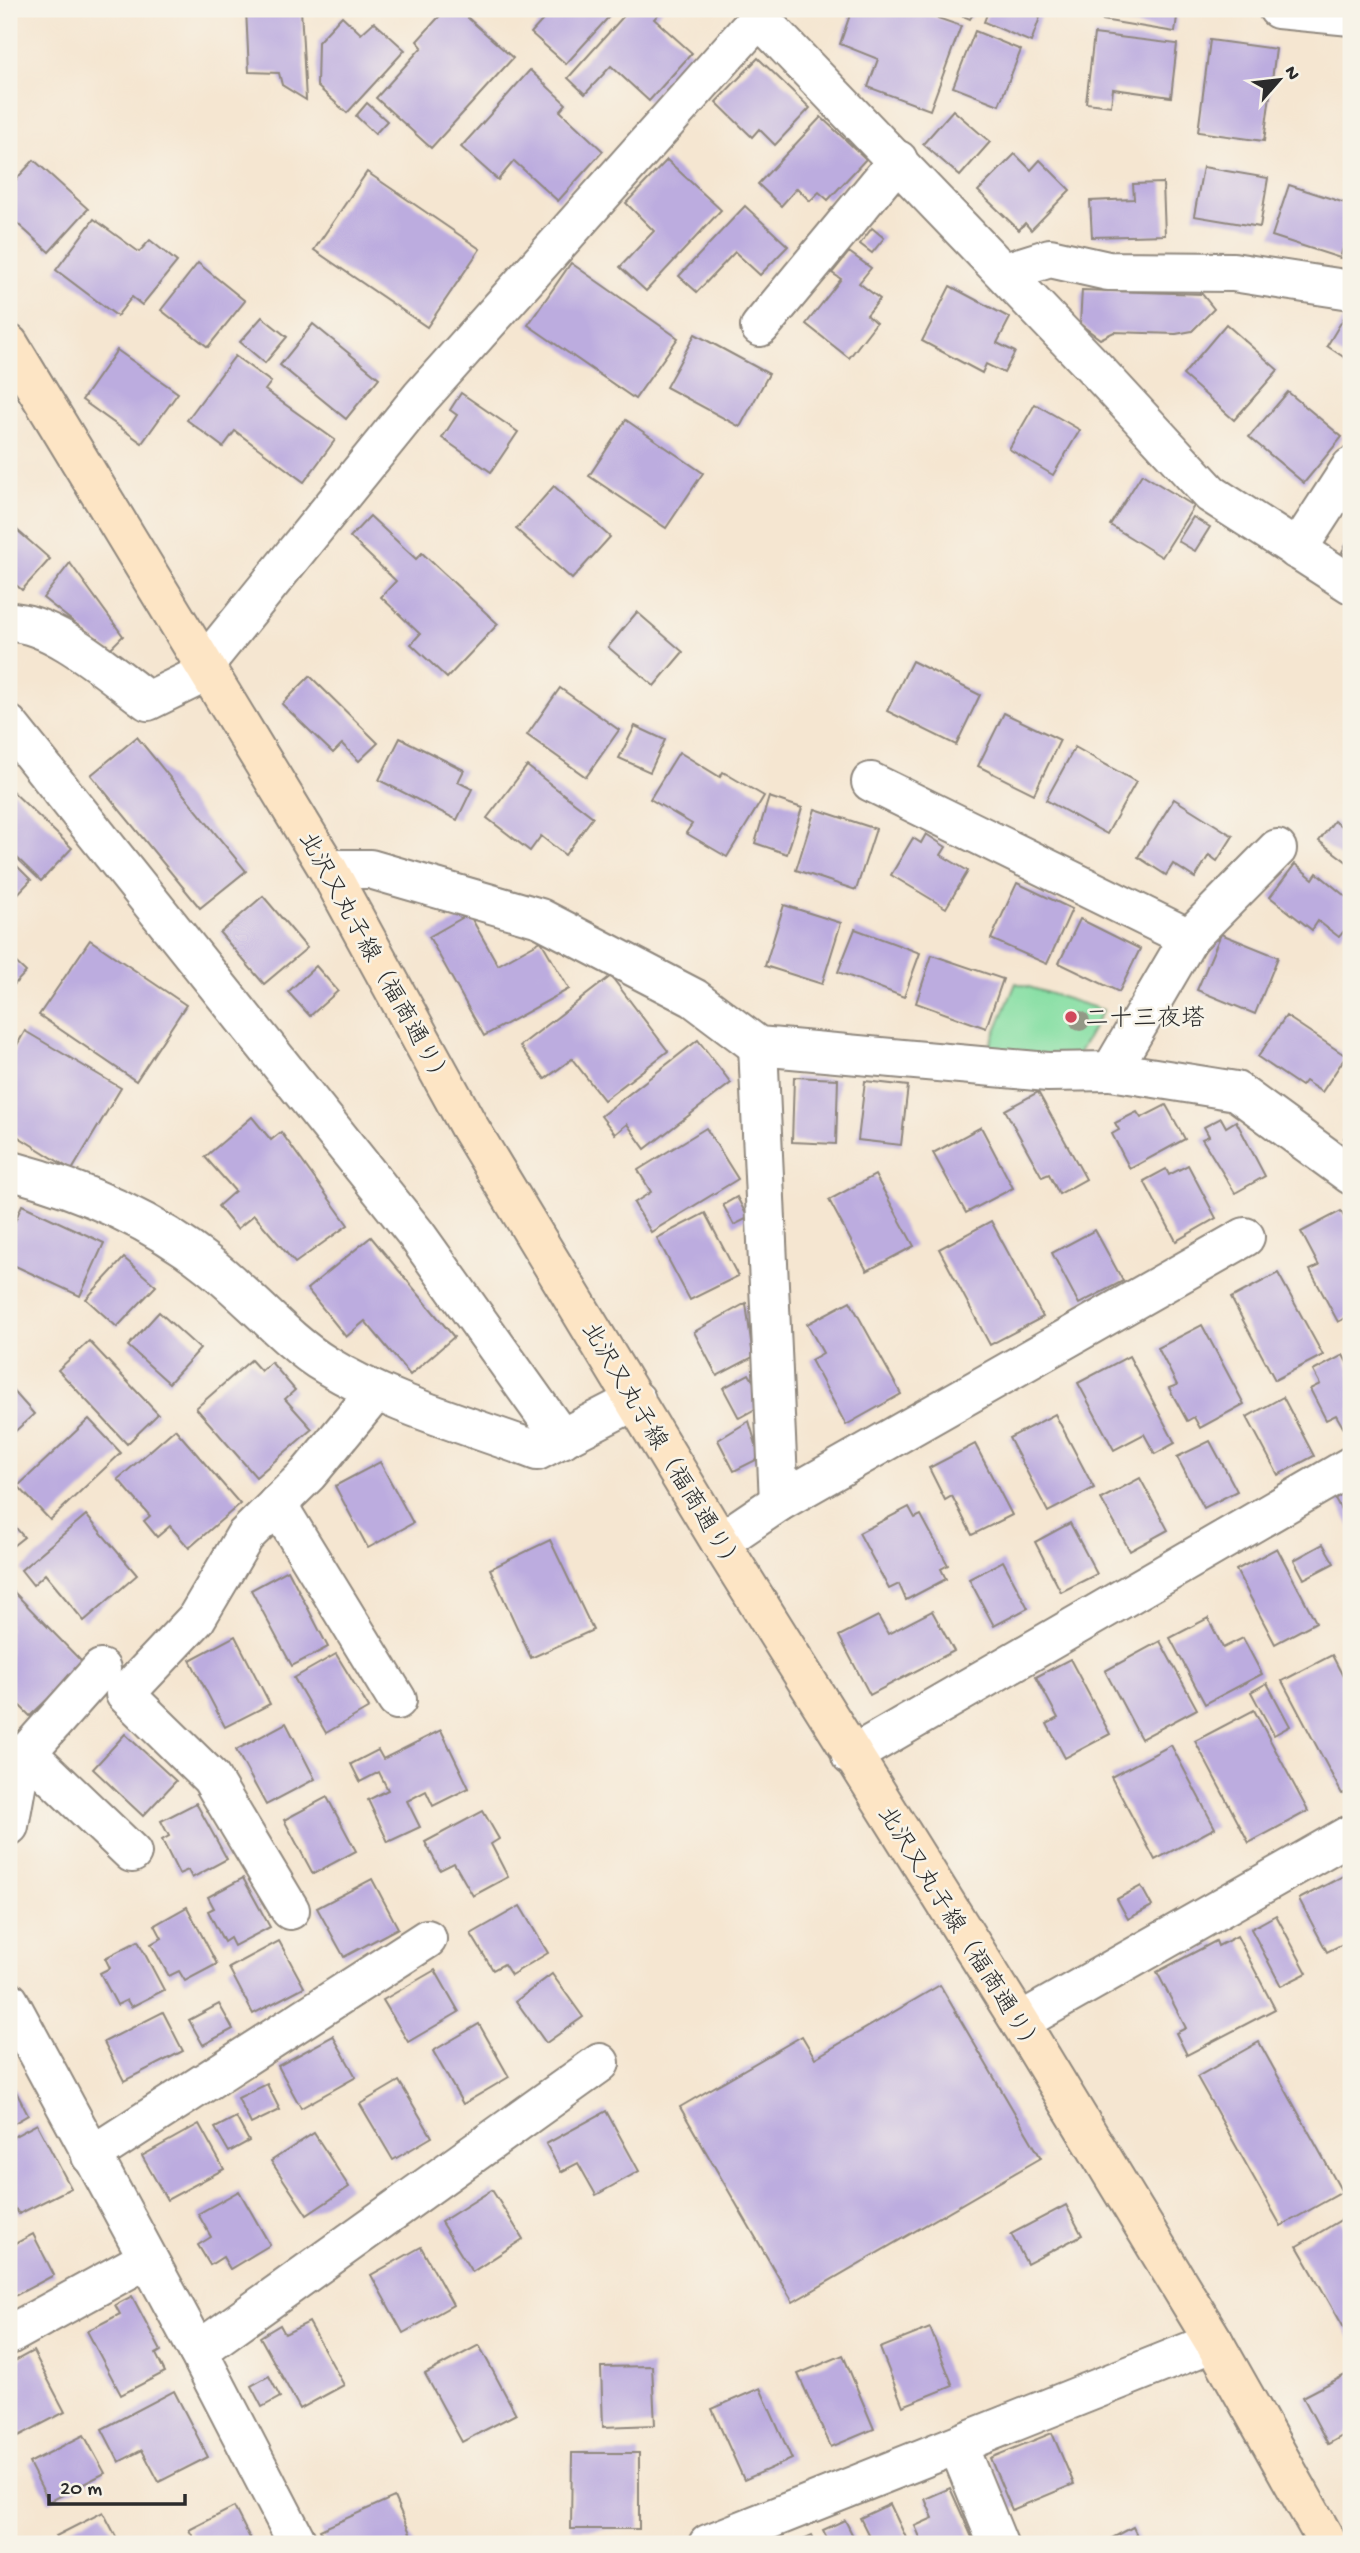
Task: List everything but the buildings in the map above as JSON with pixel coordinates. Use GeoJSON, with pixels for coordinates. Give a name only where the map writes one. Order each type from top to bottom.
{"type":"FeatureCollection","features":[{"type":"Feature","properties":{"kind":"street"},"geometry":{"type":"LineString","coordinates":[[1278,9],[1351,16]]}},
{"type":"Feature","properties":{"kind":"street"},"geometry":{"type":"LineString","coordinates":[[9,622],[23,622],[54,636],[148,701],[207,668],[421,397],[756,12],[1211,494],[1351,584]]}},
{"type":"Feature","properties":{"kind":"street"},"geometry":{"type":"LineString","coordinates":[[760,327],[898,160]]}},
{"type":"Feature","properties":{"kind":"street"},"geometry":{"type":"LineString","coordinates":[[1004,272],[1050,258],[1108,271],[1233,272],[1351,290]]}},
{"type":"Feature","properties":{"kind":"street","name":"北沢又丸子線（福商通り）"},"geometry":{"type":"LineString","coordinates":[[9,344],[328,869],[468,1125],[720,1542],[1020,2022],[1214,2342],[1328,2544]]}},
{"type":"Feature","properties":{"kind":"street"},"geometry":{"type":"LineString","coordinates":[[1297,550],[1351,467]]}},
{"type":"Feature","properties":{"kind":"street"},"geometry":{"type":"LineString","coordinates":[[9,725],[416,1234],[562,1439]]}},
{"type":"Feature","properties":{"kind":"street"},"geometry":{"type":"LineString","coordinates":[[871,782],[1189,938]]}},
{"type":"Feature","properties":{"kind":"street"},"geometry":{"type":"LineString","coordinates":[[1111,1071],[1189,938],[1277,849]]}},
{"type":"Feature","properties":{"kind":"street"},"geometry":{"type":"LineString","coordinates":[[328,869],[370,869],[540,918],[694,998],[758,1046],[1048,1072],[1111,1071],[1236,1091],[1351,1175]]}},
{"type":"Feature","properties":{"kind":"street"},"geometry":{"type":"LineString","coordinates":[[758,1046],[779,1502]]}},
{"type":"Feature","properties":{"kind":"street"},"geometry":{"type":"LineString","coordinates":[[9,1170],[49,1181],[110,1205],[163,1234],[208,1264],[323,1364],[376,1393],[537,1451],[636,1400]]}},
{"type":"Feature","properties":{"kind":"street"},"geometry":{"type":"LineString","coordinates":[[720,1542],[779,1502],[1245,1237]]}},
{"type":"Feature","properties":{"kind":"street"},"geometry":{"type":"LineString","coordinates":[[290,1910],[211,1778],[125,1694],[196,1619],[245,1536],[308,1474],[376,1393]]}},
{"type":"Feature","properties":{"kind":"street"},"geometry":{"type":"LineString","coordinates":[[851,1755],[1351,1466]]}},
{"type":"Feature","properties":{"kind":"street"},"geometry":{"type":"LineString","coordinates":[[277,1504],[397,1700]]}},
{"type":"Feature","properties":{"kind":"street"},"geometry":{"type":"LineString","coordinates":[[9,1826],[15,1756],[101,1669]]}},
{"type":"Feature","properties":{"kind":"street"},"geometry":{"type":"LineString","coordinates":[[15,1756],[40,1765],[132,1853]]}},
{"type":"Feature","properties":{"kind":"street"},"geometry":{"type":"LineString","coordinates":[[1020,2022],[1351,1834]]}},
{"type":"Feature","properties":{"kind":"street"},"geometry":{"type":"LineString","coordinates":[[90,2156],[427,1939]]}},
{"type":"Feature","properties":{"kind":"street"},"geometry":{"type":"LineString","coordinates":[[9,2001],[90,2156],[198,2351],[298,2544]]}},
{"type":"Feature","properties":{"kind":"street"},"geometry":{"type":"LineString","coordinates":[[198,2351],[600,2063]]}},
{"type":"Feature","properties":{"kind":"street"},"geometry":{"type":"LineString","coordinates":[[9,2335],[147,2259]]}},
{"type":"Feature","properties":{"kind":"street"},"geometry":{"type":"LineString","coordinates":[[708,2544],[1214,2342]]}},
{"type":"Feature","properties":{"kind":"street"},"geometry":{"type":"LineString","coordinates":[[958,2445],[998,2544]]}},
{"type":"Feature","properties":{"kind":"green space"},"geometry":{"type":"Polygon","coordinates":[[[1016,983],[1103,1010],[1076,1058],[1029,1060],[989,1047],[1016,983]]]}},
{"type":"Feature","properties":{"kind":"place","name":"二十三夜塔"},"geometry":{"type":"Point","coordinates":[1071,1017]}}]}
